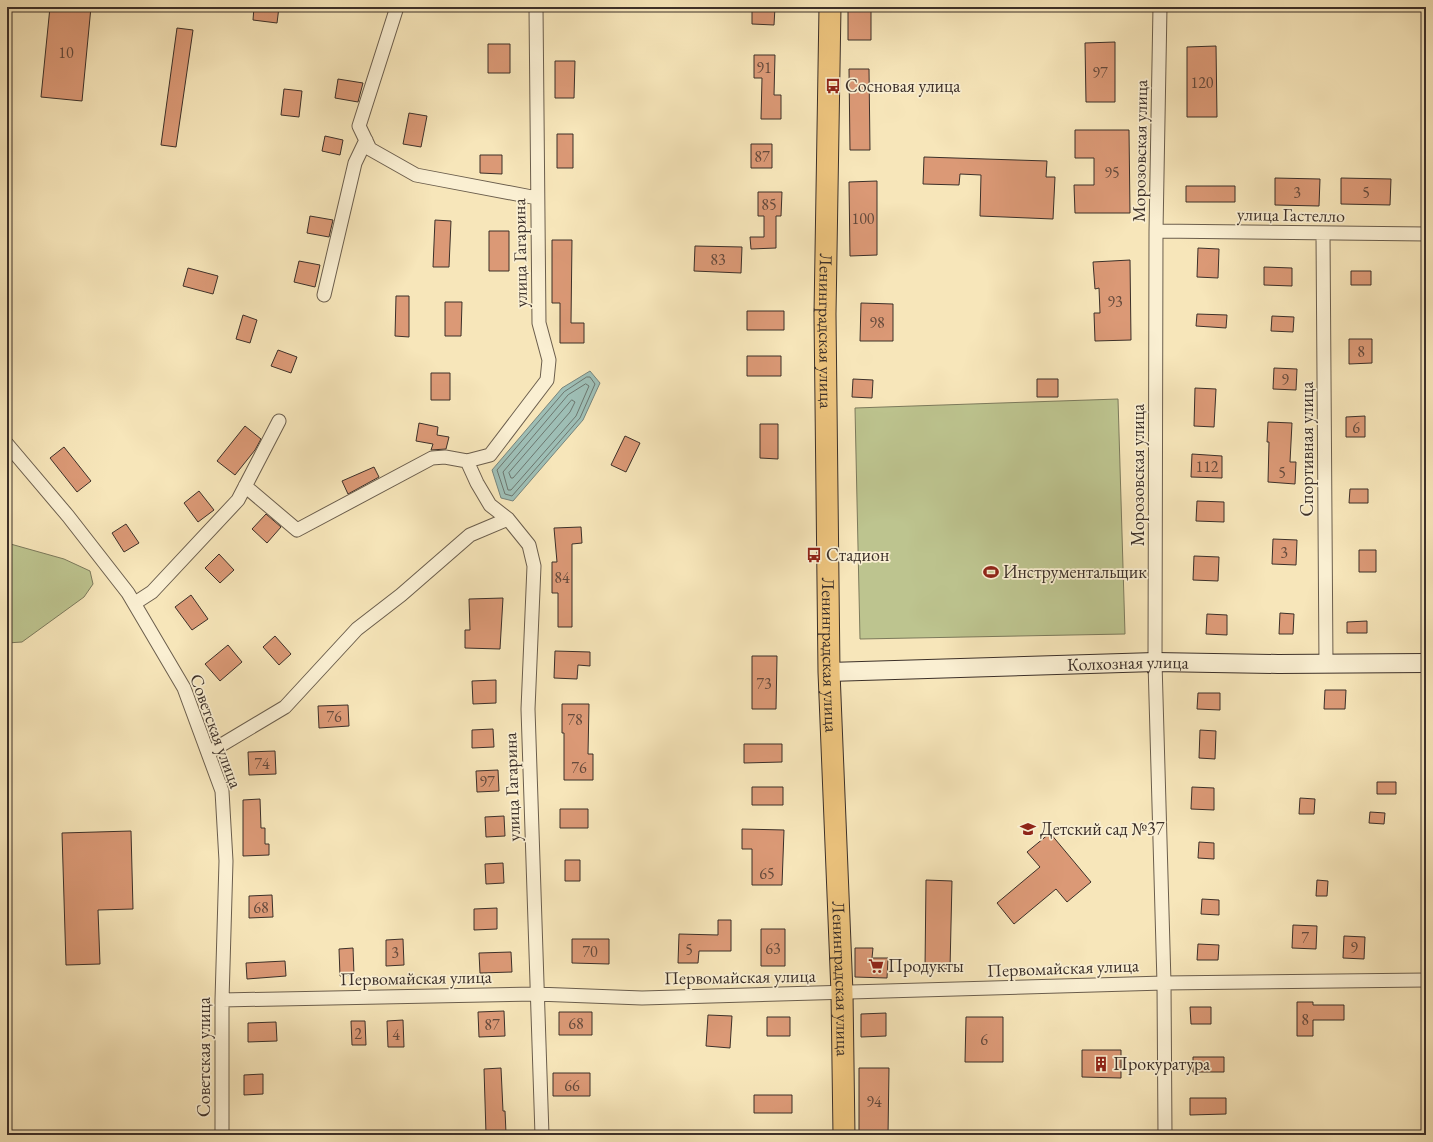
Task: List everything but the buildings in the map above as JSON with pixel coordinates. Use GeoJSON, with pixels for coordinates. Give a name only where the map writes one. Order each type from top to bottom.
{"type":"FeatureCollection","features":[{"type":"Feature","properties":{"kind":"main road","name":"Ленинградская улица"},"geometry":{"type":"LineString","coordinates":[[830,7],[824,314],[830,672],[842,993],[844,1135]]}},
{"type":"Feature","properties":{"kind":"main road","name":"Колхозная улица"},"geometry":{"type":"LineString","coordinates":[[830,672],[1155,662],[1326,664],[1426,663]]}},
{"type":"Feature","properties":{"kind":"street"},"geometry":{"type":"LineString","coordinates":[[397,7],[359,126],[370,149],[416,175],[537,198]]}},
{"type":"Feature","properties":{"kind":"street","name":"улица Гагарина"},"geometry":{"type":"LineString","coordinates":[[245,486],[296,530],[432,458],[445,457],[467,461],[490,455],[547,380],[549,360],[539,323],[536,7]]}},
{"type":"Feature","properties":{"kind":"street","name":"Морозовская улица"},"geometry":{"type":"LineString","coordinates":[[1160,7],[1156,231],[1155,662],[1164,983],[1165,1135]]}},
{"type":"Feature","properties":{"kind":"street"},"geometry":{"type":"LineString","coordinates":[[324,295],[355,163],[366,140]]}},
{"type":"Feature","properties":{"kind":"street","name":"улица Гастелло"},"geometry":{"type":"LineString","coordinates":[[1156,231],[1426,234]]}},
{"type":"Feature","properties":{"kind":"street","name":"Спортивная улица"},"geometry":{"type":"LineString","coordinates":[[1323,234],[1326,664]]}},
{"type":"Feature","properties":{"kind":"street"},"geometry":{"type":"LineString","coordinates":[[135,603],[157,586],[238,500],[279,421]]}},
{"type":"Feature","properties":{"kind":"street","name":"Советская улица"},"geometry":{"type":"LineString","coordinates":[[7,444],[68,516],[135,603],[184,688],[222,791],[226,861],[222,1000],[222,1135]]}},
{"type":"Feature","properties":{"kind":"street","name":"улица Гагарина"},"geometry":{"type":"LineString","coordinates":[[467,461],[477,483],[490,505],[508,519],[529,545],[534,566],[528,709],[536,994],[542,1135]]}},
{"type":"Feature","properties":{"kind":"street"},"geometry":{"type":"LineString","coordinates":[[208,753],[285,707],[357,629],[401,595],[470,535],[508,519]]}},
{"type":"Feature","properties":{"kind":"street","name":"Первомайская улица"},"geometry":{"type":"LineString","coordinates":[[222,1000],[536,994],[642,998],[1164,983],[1426,980]]}},
{"type":"Feature","properties":{"kind":"green space","name":"Инструментальщик"},"geometry":{"type":"Polygon","coordinates":[[[1118,399],[1125,634],[860,639],[855,408],[1118,399]]]}},
{"type":"Feature","properties":{"kind":"green space"},"geometry":{"type":"Polygon","coordinates":[[[7,543],[64,559],[90,571],[93,584],[84,597],[22,642],[7,643],[7,543]]]}},
{"type":"Feature","properties":{"kind":"water"},"geometry":{"type":"Polygon","coordinates":[[[590,371],[600,383],[583,420],[513,501],[501,498],[492,470],[562,388],[590,371]]]}},
{"type":"Feature","properties":{"kind":"place","name":"Сосновая улица"},"geometry":{"type":"Point","coordinates":[833,86]}},
{"type":"Feature","properties":{"kind":"place","name":"Стадион"},"geometry":{"type":"Point","coordinates":[814,555]}},
{"type":"Feature","properties":{"kind":"place","name":"Инструментальщик"},"geometry":{"type":"Point","coordinates":[991,572]}},
{"type":"Feature","properties":{"kind":"place","name":"Детский сад №37"},"geometry":{"type":"Point","coordinates":[1028,829]}},
{"type":"Feature","properties":{"kind":"place","name":"Продукты"},"geometry":{"type":"Point","coordinates":[876,966]}},
{"type":"Feature","properties":{"kind":"place","name":"Прокуратура"},"geometry":{"type":"Point","coordinates":[1101,1064]}}]}
